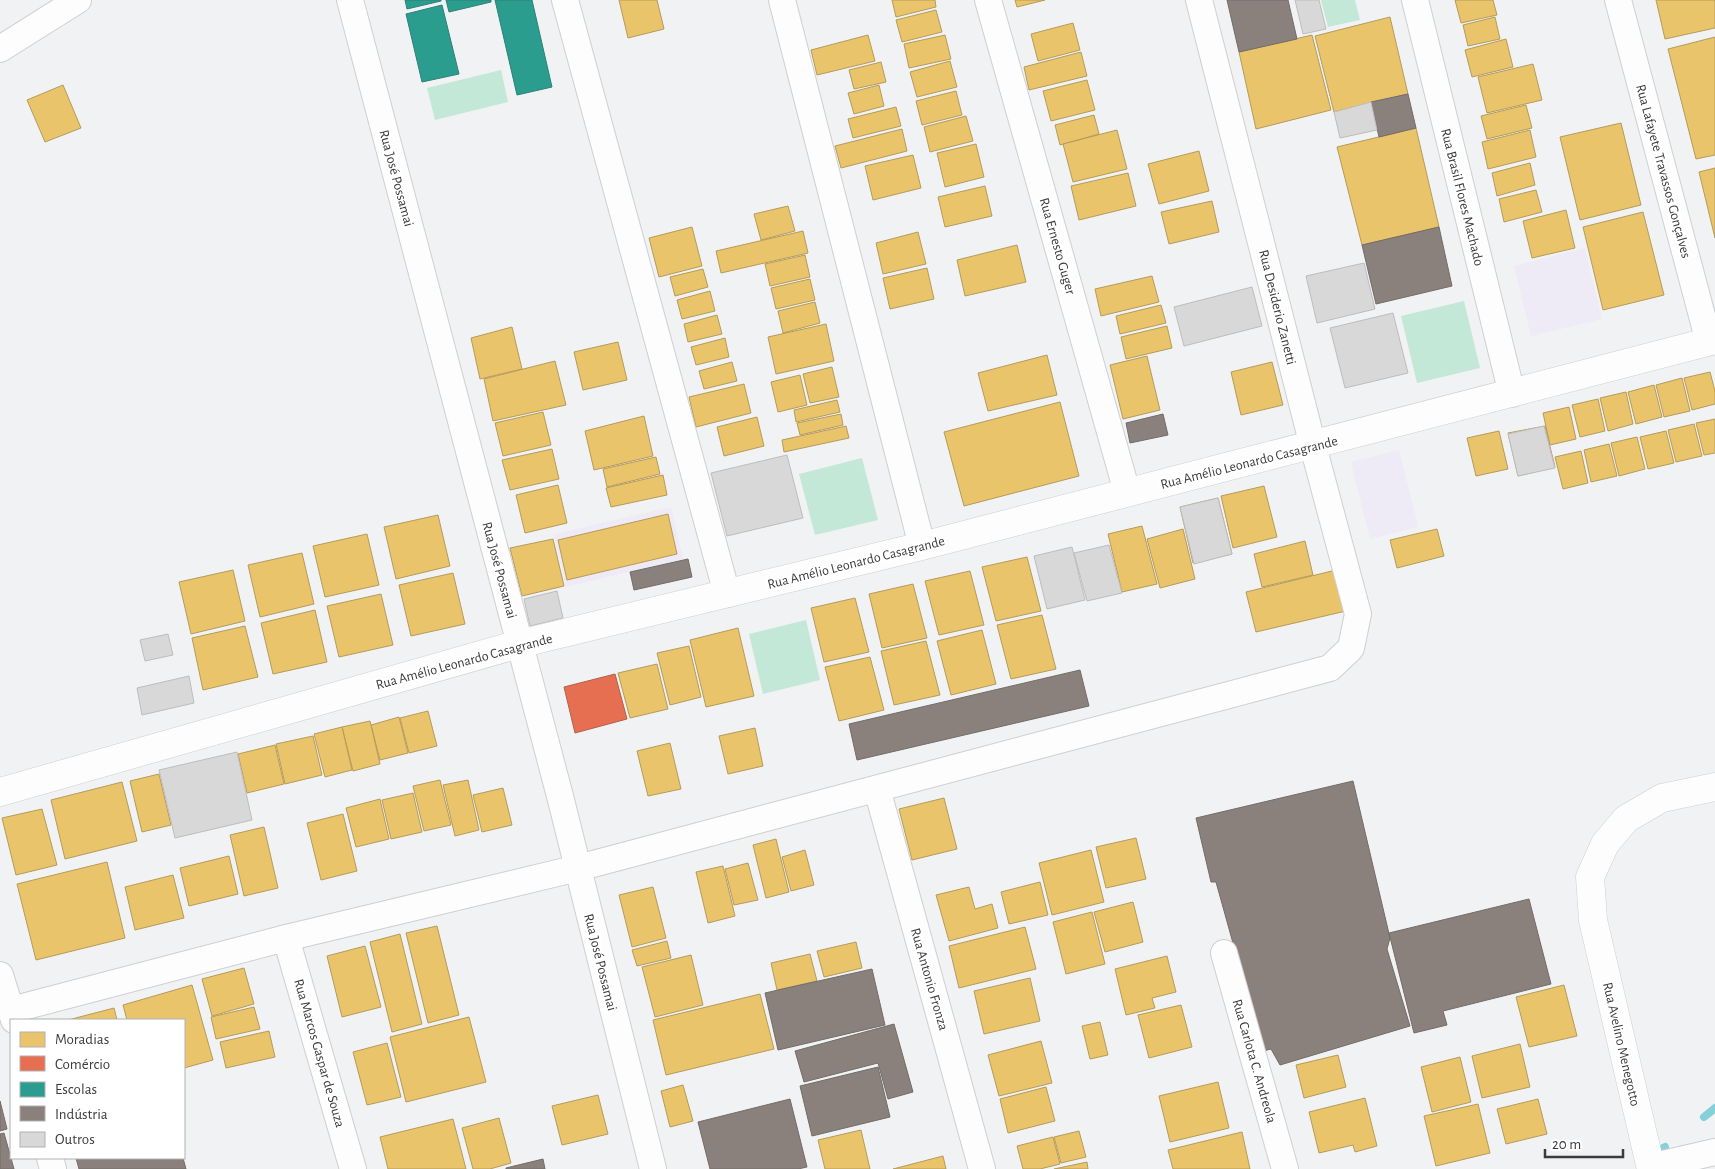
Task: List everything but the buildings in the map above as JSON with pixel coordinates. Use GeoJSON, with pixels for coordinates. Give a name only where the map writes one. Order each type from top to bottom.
{"type":"FeatureCollection","features":[{"type":"Feature","properties":{"kind":"street"},"geometry":{"type":"LineString","coordinates":[[0,49],[78,0]]}},
{"type":"Feature","properties":{"kind":"street","name":"Rua José Possamai"},"geometry":{"type":"LineString","coordinates":[[350,0],[578,868],[653,1169]]}},
{"type":"Feature","properties":{"kind":"street"},"geometry":{"type":"LineString","coordinates":[[565,0],[727,594]]}},
{"type":"Feature","properties":{"kind":"street"},"geometry":{"type":"LineString","coordinates":[[782,0],[922,546]]}},
{"type":"Feature","properties":{"kind":"street","name":"Rua Ernesto Guger"},"geometry":{"type":"LineString","coordinates":[[988,0],[1127,492]]}},
{"type":"Feature","properties":{"kind":"street","name":"Rua Desiderio Zanetti"},"geometry":{"type":"LineString","coordinates":[[877,789],[1330,668],[1351,648],[1358,614],[1199,0]]}},
{"type":"Feature","properties":{"kind":"street","name":"Rua Brasil Flores Machado"},"geometry":{"type":"LineString","coordinates":[[1415,0],[1512,394]]}},
{"type":"Feature","properties":{"kind":"street","name":"Rua Lafayete Travassos Gonçalves"},"geometry":{"type":"LineString","coordinates":[[1618,0],[1712,341]]}},
{"type":"Feature","properties":{"kind":"street","name":"Rua Amélio Leonardo Casagrande"},"geometry":{"type":"LineString","coordinates":[[0,792],[519,644],[922,546],[1712,341]]}},
{"type":"Feature","properties":{"kind":"street","name":"Rua Avelino Menegotto"},"geometry":{"type":"LineString","coordinates":[[1648,1168],[1593,920],[1590,876],[1606,844],[1626,819],[1662,798],[1715,787]]}},
{"type":"Feature","properties":{"kind":"street"},"geometry":{"type":"LineString","coordinates":[[0,975],[12,1015],[286,938],[578,868],[877,789]]}},
{"type":"Feature","properties":{"kind":"street","name":"Rua Antonio Fronza"},"geometry":{"type":"LineString","coordinates":[[877,789],[982,1169]]}},
{"type":"Feature","properties":{"kind":"street","name":"Rua Marcos Gaspar de Souza"},"geometry":{"type":"LineString","coordinates":[[286,938],[353,1169]]}},
{"type":"Feature","properties":{"kind":"street","name":"Rua Carlota C. Andreola"},"geometry":{"type":"LineString","coordinates":[[1224,953],[1285,1169]]}},
{"type":"Feature","properties":{"kind":"street"},"geometry":{"type":"LineString","coordinates":[[1648,1168],[1715,1152]]}},
{"type":"Feature","properties":{"kind":"shaded area"},"geometry":{"type":"Polygon","coordinates":[[[1585,248],[1602,319],[1531,336],[1514,266],[1585,248]]]}},
{"type":"Feature","properties":{"kind":"shaded area"},"geometry":{"type":"Polygon","coordinates":[[[1399,450],[1418,527],[1370,539],[1351,462],[1399,450]]]}},
{"type":"Feature","properties":{"kind":"shaded area"},"geometry":{"type":"Polygon","coordinates":[[[671,507],[683,559],[566,587],[554,534],[671,507]]]}},
{"type":"Feature","properties":{"kind":"green space"},"geometry":{"type":"Polygon","coordinates":[[[1321,0],[1355,0],[1360,20],[1328,27],[1321,0]]]}},
{"type":"Feature","properties":{"kind":"green space"},"geometry":{"type":"Polygon","coordinates":[[[501,70],[508,102],[435,120],[427,88],[501,70]]]}},
{"type":"Feature","properties":{"kind":"green space"},"geometry":{"type":"Polygon","coordinates":[[[1464,301],[1480,368],[1417,383],[1401,316],[1464,301]]]}},
{"type":"Feature","properties":{"kind":"green space"},"geometry":{"type":"Polygon","coordinates":[[[862,458],[878,520],[815,535],[799,474],[862,458]]]}},
{"type":"Feature","properties":{"kind":"green space"},"geometry":{"type":"Polygon","coordinates":[[[806,620],[820,680],[763,694],[749,634],[806,620]]]}},
{"type":"Feature","properties":{"kind":"waterway"},"geometry":{"type":"LineString","coordinates":[[1704,1117],[1715,1108]]}}]}
